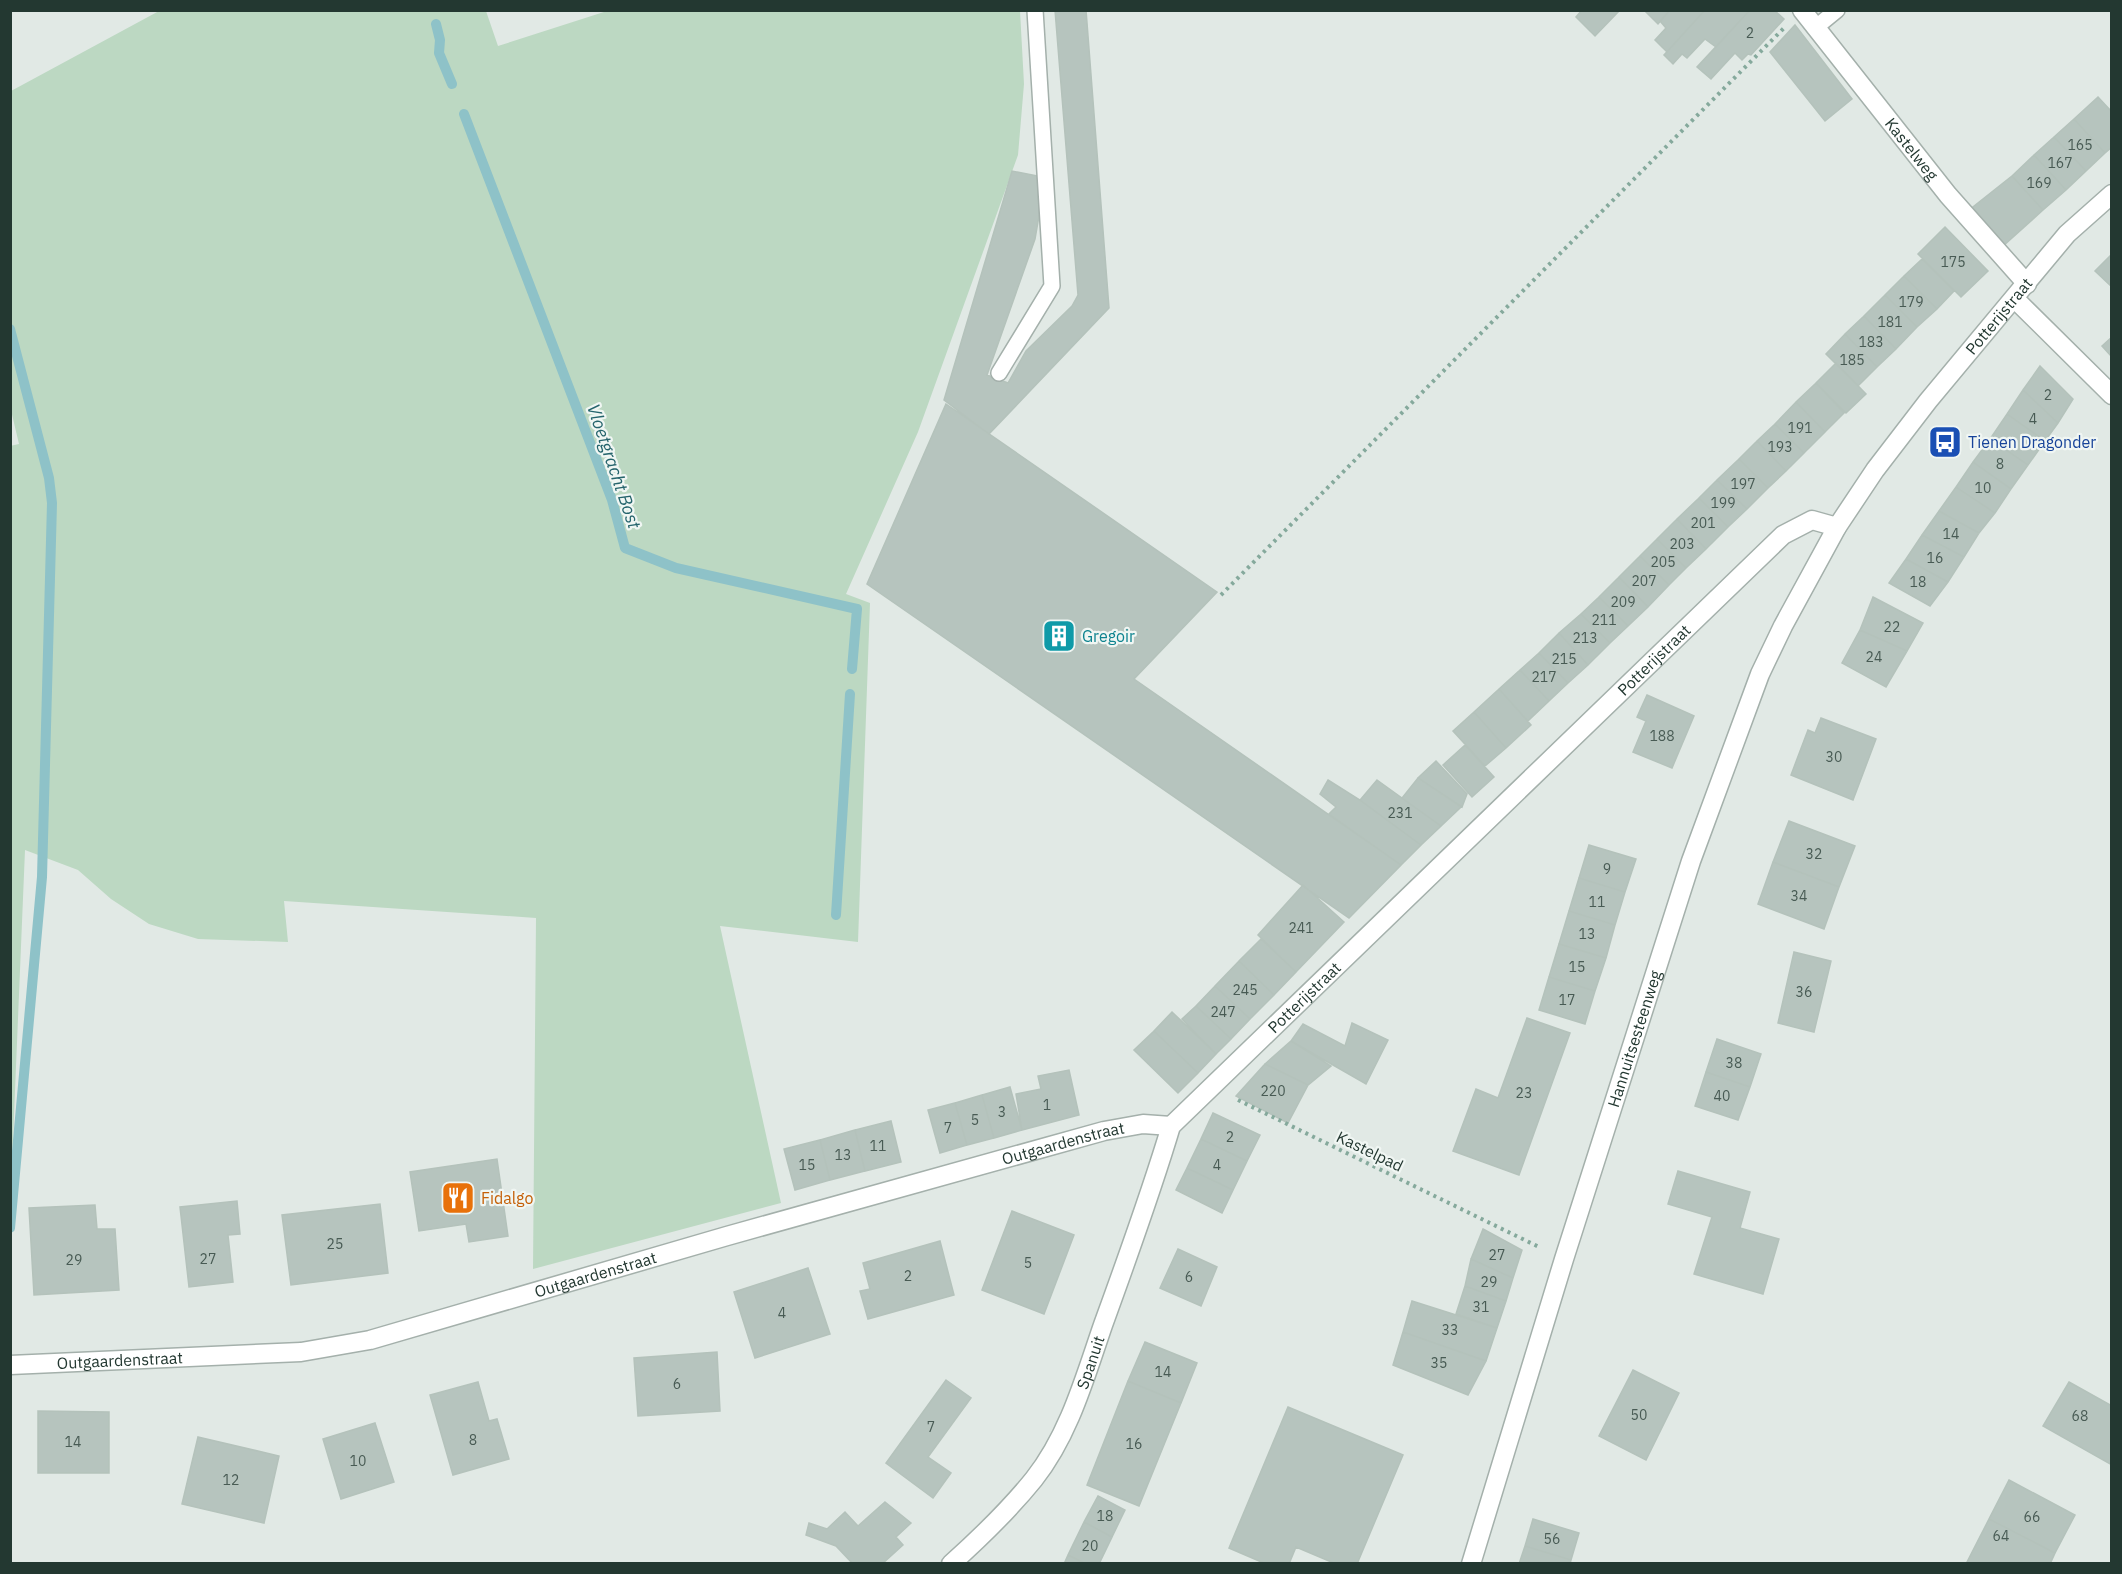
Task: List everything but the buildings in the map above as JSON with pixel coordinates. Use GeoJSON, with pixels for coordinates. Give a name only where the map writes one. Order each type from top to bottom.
{"type":"FeatureCollection","features":[{"type":"Feature","properties":{"kind":"street","name":"Kastelweg"},"geometry":{"type":"LineString","coordinates":[[1802,10],[1947,195],[2027,285]]}},
{"type":"Feature","properties":{"kind":"street","name":"Potterijstraat"},"geometry":{"type":"LineString","coordinates":[[1171,1126],[1783,535],[1812,520],[1837,527],[1875,470],[1928,401],[2027,285],[2067,234],[2112,194]]}},
{"type":"Feature","properties":{"kind":"street"},"geometry":{"type":"LineString","coordinates":[[2015,299],[2112,395]]}},
{"type":"Feature","properties":{"kind":"street","name":"Hannuitsesteenweg"},"geometry":{"type":"LineString","coordinates":[[1471,1563],[1564,1259],[1691,861],[1761,674],[1783,626],[1837,527]]}},
{"type":"Feature","properties":{"kind":"street","name":"Outgaardenstraat"},"geometry":{"type":"LineString","coordinates":[[10,1365],[301,1352],[370,1340],[727,1236],[1104,1131],[1143,1124],[1171,1126]]}},
{"type":"Feature","properties":{"kind":"street","name":"Spanuit"},"geometry":{"type":"LineString","coordinates":[[951,1563],[981,1537],[1035,1478],[1074,1406],[1152,1190],[1171,1126]]}},
{"type":"Feature","properties":{"kind":"lane"},"geometry":{"type":"LineString","coordinates":[[999,373],[1052,286],[1035,10]]}},
{"type":"Feature","properties":{"kind":"lane"},"geometry":{"type":"LineString","coordinates":[[1815,28],[1837,10]]}},
{"type":"Feature","properties":{"kind":"path"},"geometry":{"type":"LineString","coordinates":[[1221,595],[1802,10]]}},
{"type":"Feature","properties":{"kind":"path","name":"Kastelpad"},"geometry":{"type":"LineString","coordinates":[[1211,1086],[1519,1237]]}},
{"type":"Feature","properties":{"kind":"green space"},"geometry":{"type":"Polygon","coordinates":[[[159,11],[486,11],[498,46],[607,11],[1020,11],[1024,84],[1018,155],[918,432],[846,594],[870,603],[858,942],[720,926],[781,1203],[533,1269],[536,918],[284,901],[288,942],[198,939],[149,924],[111,899],[78,870],[25,850],[11,1187],[10,446],[19,444],[10,406],[11,91],[159,11]]]}},
{"type":"Feature","properties":{"kind":"waterway","name":"Vloetgracht Bost"},"geometry":{"type":"LineString","coordinates":[[436,24],[440,40],[439,53],[452,84]]}},
{"type":"Feature","properties":{"kind":"waterway","name":"Vloetgracht Bost"},"geometry":{"type":"LineString","coordinates":[[464,114],[612,500],[625,548],[676,568],[857,609],[852,669]]}},
{"type":"Feature","properties":{"kind":"waterway"},"geometry":{"type":"LineString","coordinates":[[10,329],[49,478],[52,503],[42,877],[10,1228]]}},
{"type":"Feature","properties":{"kind":"waterway","name":"Vloetgracht Bost"},"geometry":{"type":"LineString","coordinates":[[836,915],[850,694]]}},
{"type":"Feature","properties":{"kind":"place","name":"Tienen Dragonder"},"geometry":{"type":"Point","coordinates":[1945,442]}},
{"type":"Feature","properties":{"kind":"place","name":"Gregoir"},"geometry":{"type":"Point","coordinates":[1059,636]}},
{"type":"Feature","properties":{"kind":"place","name":"Fidalgo"},"geometry":{"type":"Point","coordinates":[458,1198]}}]}
